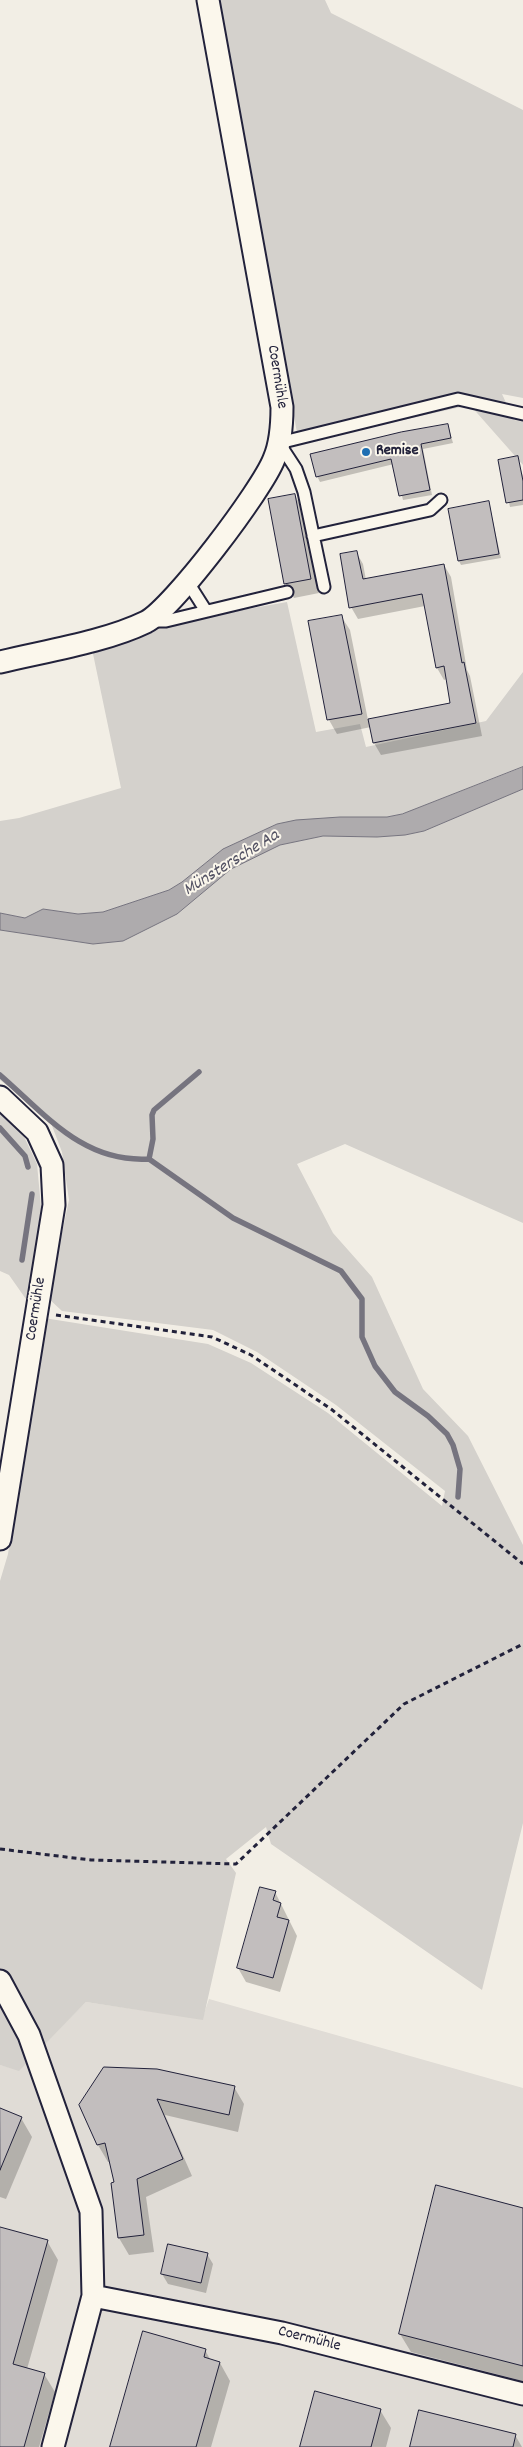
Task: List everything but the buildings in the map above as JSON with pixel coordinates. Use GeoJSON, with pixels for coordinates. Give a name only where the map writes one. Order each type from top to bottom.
{"type":"FeatureCollection","features":[{"type":"Feature","properties":{"kind":"street","name":"Coermühle"},"geometry":{"type":"LineString","coordinates":[[0,662],[112,634],[148,621],[187,580],[222,538],[258,488],[274,460],[279,444],[282,407],[208,0]]}},
{"type":"Feature","properties":{"kind":"street","name":"Coermühle"},"geometry":{"type":"LineString","coordinates":[[0,1097],[37,1132],[52,1165],[54,1205],[0,1538]]}},
{"type":"Feature","properties":{"kind":"street"},"geometry":{"type":"LineString","coordinates":[[0,1981],[29,2035],[91,2211],[93,2296],[52,2447]]}},
{"type":"Feature","properties":{"kind":"street","name":"Coermühle"},"geometry":{"type":"LineString","coordinates":[[93,2296],[282,2333],[523,2394]]}},
{"type":"Feature","properties":{"kind":"lane"},"geometry":{"type":"LineString","coordinates":[[324,587],[304,492],[296,469],[279,444],[458,400],[523,414]]}},
{"type":"Feature","properties":{"kind":"lane"},"geometry":{"type":"LineString","coordinates":[[313,536],[430,510],[440,500]]}},
{"type":"Feature","properties":{"kind":"lane"},"geometry":{"type":"LineString","coordinates":[[187,580],[206,611]]}},
{"type":"Feature","properties":{"kind":"lane"},"geometry":{"type":"LineString","coordinates":[[148,621],[166,620],[287,592]]}},
{"type":"Feature","properties":{"kind":"path"},"geometry":{"type":"LineString","coordinates":[[36,1308],[62,1317],[212,1337],[251,1355],[331,1409],[523,1564]]}},
{"type":"Feature","properties":{"kind":"path"},"geometry":{"type":"LineString","coordinates":[[0,1849],[91,1860],[236,1864],[404,1704],[523,1644]]}},
{"type":"Feature","properties":{"kind":"shaded area"},"geometry":{"type":"Polygon","coordinates":[[[215,0],[325,0],[331,13],[523,110],[523,398],[502,394],[514,420],[523,422],[523,465],[470,405],[299,443],[215,0]]]}},
{"type":"Feature","properties":{"kind":"shaded area"},"geometry":{"type":"Polygon","coordinates":[[[287,602],[316,732],[360,724],[366,747],[486,721],[523,672],[523,767],[402,814],[387,817],[340,817],[277,824],[223,849],[169,890],[103,912],[78,914],[43,909],[25,918],[0,913],[0,821],[19,818],[121,788],[92,649],[158,625],[287,602]]]}},
{"type":"Feature","properties":{"kind":"shaded area"},"geometry":{"type":"Polygon","coordinates":[[[523,789],[523,1223],[345,1144],[297,1164],[333,1233],[372,1277],[423,1389],[468,1436],[523,1545],[523,1823],[482,1990],[271,1844],[266,1827],[226,1859],[236,1873],[203,2020],[86,2002],[19,2071],[0,2065],[0,1581],[8,1554],[44,1318],[208,1344],[251,1363],[328,1413],[442,1506],[445,1491],[336,1405],[257,1352],[213,1330],[62,1311],[48,1298],[69,1200],[62,1152],[49,1118],[0,1080],[0,930],[93,944],[123,941],[177,914],[231,869],[280,845],[323,836],[377,837],[405,835],[424,831],[523,789]]]}},
{"type":"Feature","properties":{"kind":"shaded area"},"geometry":{"type":"Polygon","coordinates":[[[0,1112],[19,1126],[37,1164],[41,1207],[28,1302],[9,1275],[0,1271],[0,1112]]]}},
{"type":"Feature","properties":{"kind":"shaded area"},"geometry":{"type":"Polygon","coordinates":[[[209,1999],[523,2088],[523,2447],[0,2447],[0,2065],[19,2070],[86,2002],[202,2019],[209,1999]]]}},
{"type":"Feature","properties":{"kind":"water","name":"Münstersche Aa"},"geometry":{"type":"Polygon","coordinates":[[[523,767],[523,789],[424,831],[405,835],[377,837],[323,836],[280,845],[231,869],[177,914],[123,941],[93,944],[0,930],[0,913],[25,918],[43,909],[78,914],[103,912],[169,890],[223,849],[277,824],[296,820],[340,817],[387,817],[402,814],[523,767]]]}},
{"type":"Feature","properties":{"kind":"waterway"},"geometry":{"type":"LineString","coordinates":[[149,1159],[153,1139],[152,1115],[154,1110],[199,1072]]}},
{"type":"Feature","properties":{"kind":"waterway"},"geometry":{"type":"LineString","coordinates":[[0,1075],[50,1120],[67,1134],[85,1145],[104,1153],[126,1158],[149,1159],[233,1218],[341,1271],[362,1299],[362,1337],[375,1366],[395,1392],[428,1416],[447,1434],[453,1445],[460,1469],[458,1497]]}},
{"type":"Feature","properties":{"kind":"waterway"},"geometry":{"type":"LineString","coordinates":[[0,1128],[25,1156],[28,1167]]}},
{"type":"Feature","properties":{"kind":"waterway"},"geometry":{"type":"LineString","coordinates":[[22,1260],[32,1194]]}},
{"type":"Feature","properties":{"kind":"place","name":"Remise"},"geometry":{"type":"Point","coordinates":[366,452]}}]}
